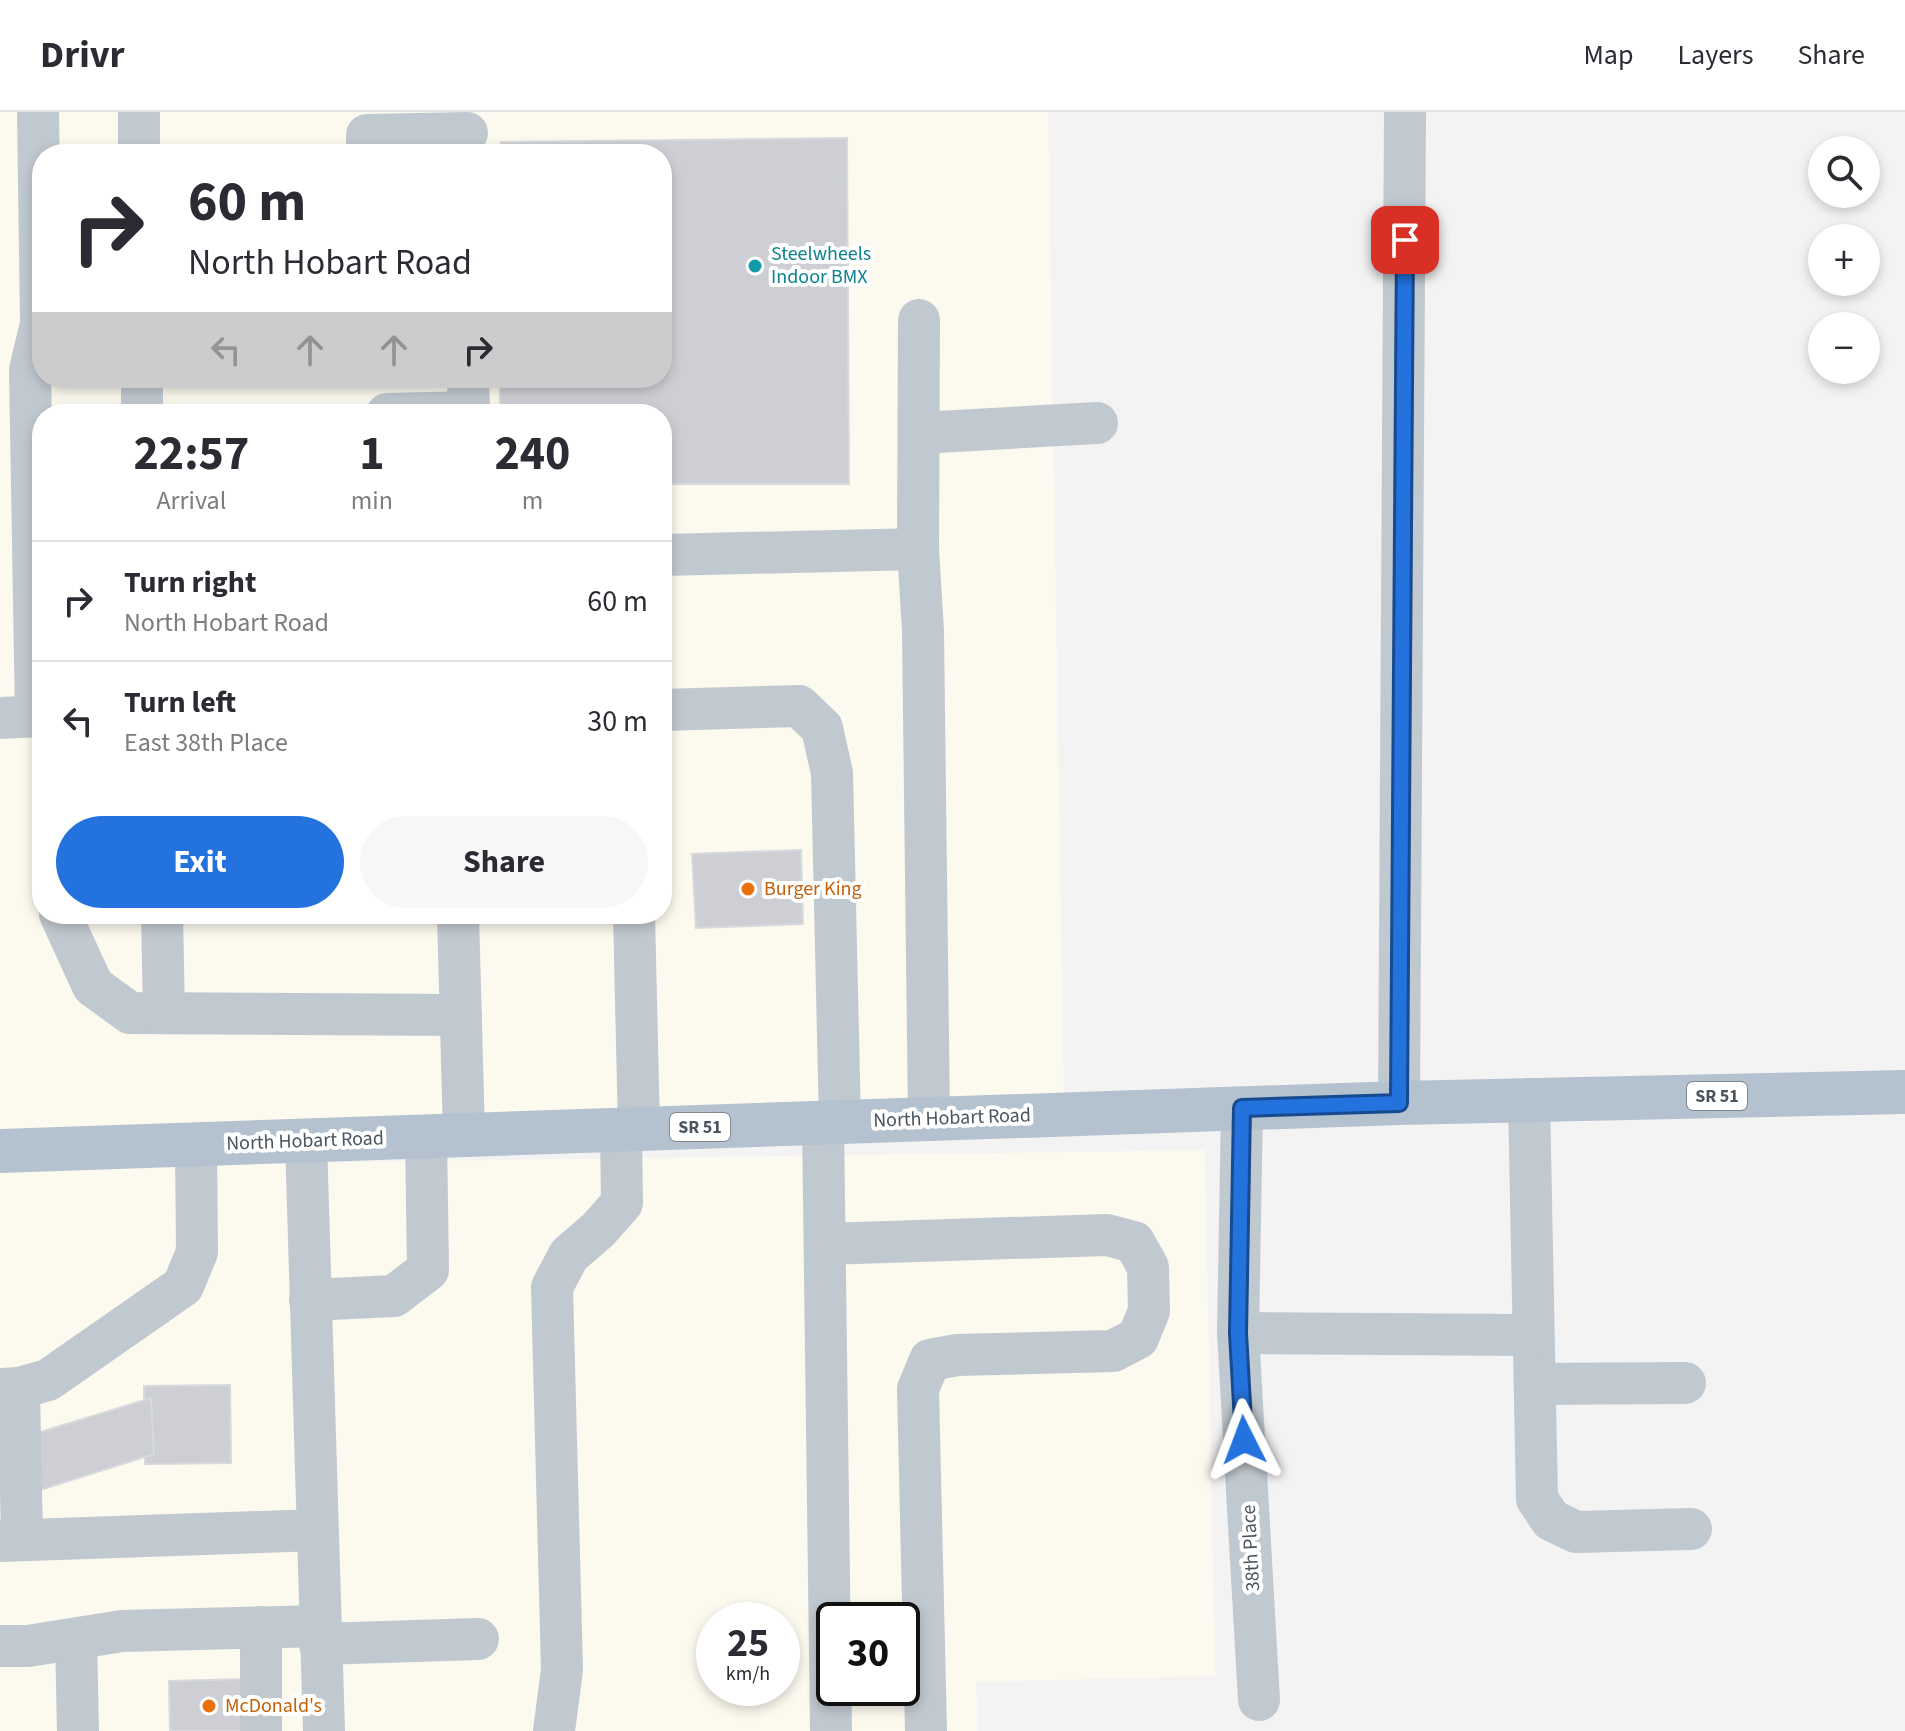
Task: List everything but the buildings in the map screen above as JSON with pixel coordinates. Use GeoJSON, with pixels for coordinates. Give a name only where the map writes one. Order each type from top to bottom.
{"type":"FeatureCollection","features":[{"type":"Feature","properties":{"kind":"main road","name":"North Hobart Road"},"geometry":{"type":"LineString","coordinates":[[0,1151],[1399,1103],[1905,1092]]}},
{"type":"Feature","properties":{"kind":"street"},"geometry":{"type":"LineString","coordinates":[[38,112],[38,144]]}},
{"type":"Feature","properties":{"kind":"street"},"geometry":{"type":"LineString","coordinates":[[139,112],[139,144]]}},
{"type":"Feature","properties":{"kind":"street"},"geometry":{"type":"LineString","coordinates":[[1399,1103],[1405,112]]}},
{"type":"Feature","properties":{"kind":"street"},"geometry":{"type":"LineString","coordinates":[[367,144],[367,135],[467,133]]}},
{"type":"Feature","properties":{"kind":"street"},"geometry":{"type":"LineString","coordinates":[[919,320],[918,549],[923,631],[929,1119]]}},
{"type":"Feature","properties":{"kind":"street"},"geometry":{"type":"LineString","coordinates":[[26,717],[24,370],[32,348]]}},
{"type":"Feature","properties":{"kind":"street"},"geometry":{"type":"LineString","coordinates":[[920,433],[1097,423]]}},
{"type":"Feature","properties":{"kind":"street"},"geometry":{"type":"LineString","coordinates":[[672,555],[918,549]]}},
{"type":"Feature","properties":{"kind":"street"},"geometry":{"type":"LineString","coordinates":[[672,710],[799,706],[822,728],[832,773],[832,1122],[825,1244],[831,1731]]}},
{"type":"Feature","properties":{"kind":"street"},"geometry":{"type":"LineString","coordinates":[[65,924],[93,986],[130,1013],[461,1015]]}},
{"type":"Feature","properties":{"kind":"street"},"geometry":{"type":"LineString","coordinates":[[162,924],[164,1013]]}},
{"type":"Feature","properties":{"kind":"street"},"geometry":{"type":"LineString","coordinates":[[310,1300],[394,1296],[428,1270],[461,1015],[458,924]]}},
{"type":"Feature","properties":{"kind":"street"},"geometry":{"type":"LineString","coordinates":[[554,1731],[562,1670],[552,1287],[569,1255],[598,1230],[622,1203],[630,1129],[634,924]]}},
{"type":"Feature","properties":{"kind":"street"},"geometry":{"type":"LineString","coordinates":[[1529,1099],[1537,1499],[1551,1520],[1576,1532],[1691,1529]]}},
{"type":"Feature","properties":{"kind":"street","name":"38th Place"},"geometry":{"type":"LineString","coordinates":[[1242,1108],[1238,1333],[1259,1700]]}},
{"type":"Feature","properties":{"kind":"street"},"geometry":{"type":"LineString","coordinates":[[306,1141],[324,1731]]}},
{"type":"Feature","properties":{"kind":"street"},"geometry":{"type":"LineString","coordinates":[[196,1144],[197,1252],[183,1286],[48,1380],[9,1389],[11,1540],[317,1530]]}},
{"type":"Feature","properties":{"kind":"street"},"geometry":{"type":"LineString","coordinates":[[825,1244],[1107,1235],[1134,1242],[1148,1267],[1149,1311],[1138,1338],[1113,1351],[957,1355],[930,1360],[918,1389],[926,1731]]}},
{"type":"Feature","properties":{"kind":"street"},"geometry":{"type":"LineString","coordinates":[[1238,1333],[1533,1335]]}},
{"type":"Feature","properties":{"kind":"street"},"geometry":{"type":"LineString","coordinates":[[1535,1384],[1685,1383]]}},
{"type":"Feature","properties":{"kind":"street"},"geometry":{"type":"LineString","coordinates":[[261,1627],[261,1731]]}},
{"type":"Feature","properties":{"kind":"street"},"geometry":{"type":"LineString","coordinates":[[0,1646],[28,1646],[122,1631],[261,1627],[320,1635],[478,1639]]}},
{"type":"Feature","properties":{"kind":"street"},"geometry":{"type":"LineString","coordinates":[[76,1639],[78,1731]]}},
{"type":"Feature","properties":{"kind":"shaded area"},"geometry":{"type":"Polygon","coordinates":[[[0,112],[1048,112],[1064,1101],[0,1136],[0,112]]]}},
{"type":"Feature","properties":{"kind":"shaded area"},"geometry":{"type":"Polygon","coordinates":[[[1205,1150],[1215,1676],[976,1682],[978,1731],[0,1731],[0,1167],[1205,1150]]]}},
{"type":"Feature","properties":{"kind":"place","name":"Steelwheels Indoor BMX"},"geometry":{"type":"Point","coordinates":[755,266]}},
{"type":"Feature","properties":{"kind":"place","name":"Burger King"},"geometry":{"type":"Point","coordinates":[748,889]}},
{"type":"Feature","properties":{"kind":"place","name":"McDonald's"},"geometry":{"type":"Point","coordinates":[209,1706]}},
{"type":"Feature","properties":{"kind":"route"},"geometry":{"type":"LineString","coordinates":[[1244,1440],[1238,1333],[1242,1108],[1399,1103],[1405,240]]}}]}
